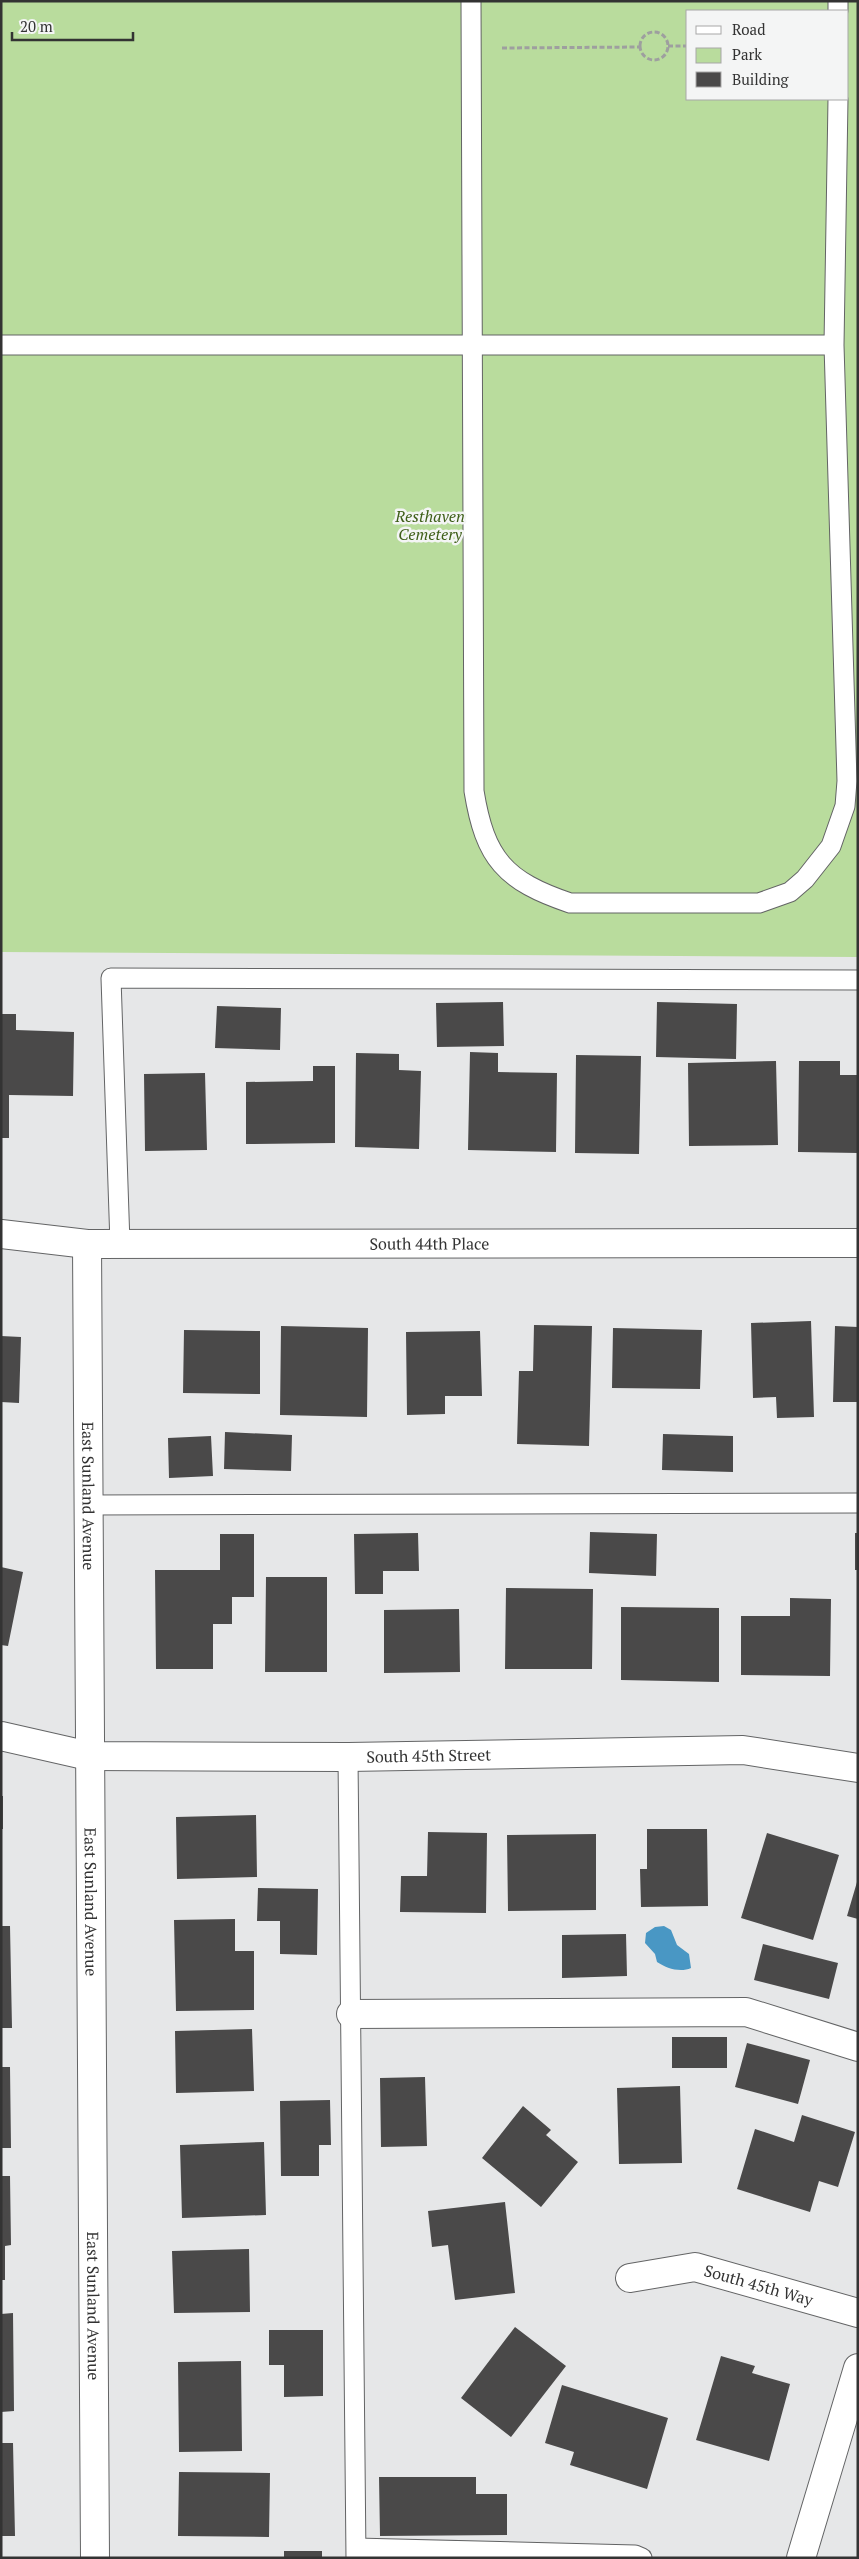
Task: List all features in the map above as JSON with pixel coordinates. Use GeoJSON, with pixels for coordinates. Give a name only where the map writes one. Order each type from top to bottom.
{"type":"FeatureCollection","features":[{"type":"Feature","properties":{"kind":"street","name":"South 44th Place"},"geometry":{"type":"LineString","coordinates":[[1,1234],[87,1244],[858,1244]]}},
{"type":"Feature","properties":{"kind":"street","name":"East Sunland Avenue"},"geometry":{"type":"LineString","coordinates":[[87,1244],[95,2558]]}},
{"type":"Feature","properties":{"kind":"street","name":"South 45th Street"},"geometry":{"type":"LineString","coordinates":[[1,1736],[89,1756],[348,1757],[743,1750],[858,1768]]}},
{"type":"Feature","properties":{"kind":"street"},"geometry":{"type":"LineString","coordinates":[[351,2014],[746,2012],[858,2047]]}},
{"type":"Feature","properties":{"kind":"street","name":"South 45th Way"},"geometry":{"type":"LineString","coordinates":[[630,2278],[695,2267],[858,2313]]}},
{"type":"Feature","properties":{"kind":"street"},"geometry":{"type":"LineString","coordinates":[[801,2558],[858,2368]]}},
{"type":"Feature","properties":{"kind":"lane"},"geometry":{"type":"LineString","coordinates":[[471,1],[474,345],[474,791],[479,823],[487,845],[511,875],[545,894],[570,903],[760,903],[790,892],[805,879],[831,846],[845,806],[847,781],[834,345],[838,100]]}},
{"type":"Feature","properties":{"kind":"lane"},"geometry":{"type":"LineString","coordinates":[[1,345],[834,345]]}},
{"type":"Feature","properties":{"kind":"lane"},"geometry":{"type":"LineString","coordinates":[[120,1244],[111,978],[858,980]]}},
{"type":"Feature","properties":{"kind":"lane"},"geometry":{"type":"LineString","coordinates":[[88,1505],[858,1503]]}},
{"type":"Feature","properties":{"kind":"lane"},"geometry":{"type":"LineString","coordinates":[[348,1757],[356,2553],[635,2556],[642,2558]]}},
{"type":"Feature","properties":{"kind":"path"},"geometry":{"type":"LineString","coordinates":[[652,33],[661,34],[668,46],[663,57],[654,60],[645,56],[641,47],[642,40],[652,33]]}},
{"type":"Feature","properties":{"kind":"path"},"geometry":{"type":"LineString","coordinates":[[668,46],[686,46]]}},
{"type":"Feature","properties":{"kind":"path"},"geometry":{"type":"LineString","coordinates":[[471,49],[641,47]]}},
{"type":"Feature","properties":{"kind":"green space","name":"Resthaven Cemetery"},"geometry":{"type":"Polygon","coordinates":[[[1,1],[858,1],[858,957],[1,952],[1,1]]]}},
{"type":"Feature","properties":{"kind":"water"},"geometry":{"type":"Polygon","coordinates":[[[664,1926],[671,1930],[677,1945],[689,1954],[691,1968],[673,1969],[657,1962],[655,1954],[645,1943],[646,1933],[655,1927],[664,1926]]]}},
{"type":"Feature","properties":{"kind":"building"},"geometry":{"type":"Polygon","coordinates":[[[503,1002],[504,1046],[437,1047],[436,1003],[503,1002]]]}},
{"type":"Feature","properties":{"kind":"building"},"geometry":{"type":"Polygon","coordinates":[[[657,1002],[737,1004],[736,1059],[656,1057],[657,1002]]]}},
{"type":"Feature","properties":{"kind":"building"},"geometry":{"type":"Polygon","coordinates":[[[217,1006],[281,1008],[280,1050],[215,1048],[217,1006]]]}},
{"type":"Feature","properties":{"kind":"building"},"geometry":{"type":"Polygon","coordinates":[[[1,1014],[16,1014],[16,1030],[74,1032],[73,1096],[9,1095],[9,1138],[1,1138],[1,1014]]]}},
{"type":"Feature","properties":{"kind":"building"},"geometry":{"type":"Polygon","coordinates":[[[470,1052],[498,1053],[498,1072],[557,1073],[556,1152],[468,1150],[470,1052]]]}},
{"type":"Feature","properties":{"kind":"building"},"geometry":{"type":"Polygon","coordinates":[[[356,1053],[399,1054],[399,1070],[421,1071],[419,1149],[355,1147],[356,1053]]]}},
{"type":"Feature","properties":{"kind":"building"},"geometry":{"type":"Polygon","coordinates":[[[576,1055],[641,1056],[639,1154],[575,1153],[576,1055]]]}},
{"type":"Feature","properties":{"kind":"building"},"geometry":{"type":"Polygon","coordinates":[[[776,1061],[778,1145],[689,1146],[688,1063],[776,1061]]]}},
{"type":"Feature","properties":{"kind":"building"},"geometry":{"type":"Polygon","coordinates":[[[799,1061],[840,1061],[840,1075],[858,1075],[858,1153],[798,1152],[799,1061]]]}},
{"type":"Feature","properties":{"kind":"building"},"geometry":{"type":"Polygon","coordinates":[[[313,1066],[335,1066],[335,1143],[246,1144],[246,1082],[313,1081],[313,1066]]]}},
{"type":"Feature","properties":{"kind":"building"},"geometry":{"type":"Polygon","coordinates":[[[205,1073],[207,1150],[145,1151],[144,1074],[205,1073]]]}},
{"type":"Feature","properties":{"kind":"building"},"geometry":{"type":"Polygon","coordinates":[[[811,1321],[814,1417],[777,1418],[776,1397],[753,1398],[751,1323],[811,1321]]]}},
{"type":"Feature","properties":{"kind":"building"},"geometry":{"type":"Polygon","coordinates":[[[534,1325],[592,1326],[589,1446],[517,1444],[519,1371],[533,1371],[534,1325]]]}},
{"type":"Feature","properties":{"kind":"building"},"geometry":{"type":"Polygon","coordinates":[[[281,1326],[368,1328],[367,1417],[280,1415],[281,1326]]]}},
{"type":"Feature","properties":{"kind":"building"},"geometry":{"type":"Polygon","coordinates":[[[835,1326],[858,1327],[858,1402],[833,1402],[835,1326]]]}},
{"type":"Feature","properties":{"kind":"building"},"geometry":{"type":"Polygon","coordinates":[[[613,1328],[702,1330],[700,1389],[612,1388],[613,1328]]]}},
{"type":"Feature","properties":{"kind":"building"},"geometry":{"type":"Polygon","coordinates":[[[184,1330],[260,1331],[260,1394],[183,1393],[184,1330]]]}},
{"type":"Feature","properties":{"kind":"building"},"geometry":{"type":"Polygon","coordinates":[[[480,1331],[482,1396],[445,1396],[445,1414],[407,1415],[406,1332],[480,1331]]]}},
{"type":"Feature","properties":{"kind":"building"},"geometry":{"type":"Polygon","coordinates":[[[1,1336],[21,1337],[19,1403],[1,1402],[1,1336]]]}},
{"type":"Feature","properties":{"kind":"building"},"geometry":{"type":"Polygon","coordinates":[[[225,1432],[292,1435],[291,1471],[224,1469],[225,1432]]]}},
{"type":"Feature","properties":{"kind":"building"},"geometry":{"type":"Polygon","coordinates":[[[663,1434],[733,1436],[733,1472],[662,1470],[663,1434]]]}},
{"type":"Feature","properties":{"kind":"building"},"geometry":{"type":"Polygon","coordinates":[[[211,1436],[213,1476],[169,1478],[168,1438],[211,1436]]]}},
{"type":"Feature","properties":{"kind":"building"},"geometry":{"type":"Polygon","coordinates":[[[590,1532],[657,1534],[656,1576],[589,1573],[590,1532]]]}},
{"type":"Feature","properties":{"kind":"building"},"geometry":{"type":"Polygon","coordinates":[[[418,1533],[419,1571],[383,1571],[383,1594],[355,1594],[354,1534],[418,1533]]]}},
{"type":"Feature","properties":{"kind":"building"},"geometry":{"type":"Polygon","coordinates":[[[855,1533],[858,1533],[858,1570],[855,1570],[855,1533]]]}},
{"type":"Feature","properties":{"kind":"building"},"geometry":{"type":"Polygon","coordinates":[[[220,1534],[254,1534],[254,1597],[232,1597],[232,1624],[213,1624],[213,1669],[156,1669],[155,1570],[220,1570],[220,1534]]]}},
{"type":"Feature","properties":{"kind":"building"},"geometry":{"type":"Polygon","coordinates":[[[1,1567],[23,1572],[8,1646],[1,1645],[1,1567]]]}},
{"type":"Feature","properties":{"kind":"building"},"geometry":{"type":"Polygon","coordinates":[[[266,1577],[327,1577],[327,1672],[265,1672],[266,1577]]]}},
{"type":"Feature","properties":{"kind":"building"},"geometry":{"type":"Polygon","coordinates":[[[506,1588],[593,1589],[592,1669],[505,1669],[506,1588]]]}},
{"type":"Feature","properties":{"kind":"building"},"geometry":{"type":"Polygon","coordinates":[[[790,1598],[831,1599],[830,1676],[741,1675],[741,1616],[790,1616],[790,1598]]]}},
{"type":"Feature","properties":{"kind":"building"},"geometry":{"type":"Polygon","coordinates":[[[621,1607],[719,1608],[719,1682],[621,1680],[621,1607]]]}},
{"type":"Feature","properties":{"kind":"building"},"geometry":{"type":"Polygon","coordinates":[[[459,1609],[460,1672],[384,1673],[384,1610],[459,1609]]]}},
{"type":"Feature","properties":{"kind":"building"},"geometry":{"type":"Polygon","coordinates":[[[1,1796],[3,1796],[3,1829],[1,1829],[1,1796]]]}},
{"type":"Feature","properties":{"kind":"building"},"geometry":{"type":"Polygon","coordinates":[[[256,1815],[257,1877],[177,1879],[176,1817],[256,1815]]]}},
{"type":"Feature","properties":{"kind":"building"},"geometry":{"type":"Polygon","coordinates":[[[647,1829],[707,1829],[708,1906],[641,1907],[640,1869],[647,1869],[647,1829]]]}},
{"type":"Feature","properties":{"kind":"building"},"geometry":{"type":"Polygon","coordinates":[[[428,1832],[487,1833],[486,1913],[400,1912],[401,1876],[427,1876],[428,1832]]]}},
{"type":"Feature","properties":{"kind":"building"},"geometry":{"type":"Polygon","coordinates":[[[767,1833],[839,1855],[813,1940],[741,1918],[767,1833]]]}},
{"type":"Feature","properties":{"kind":"building"},"geometry":{"type":"Polygon","coordinates":[[[596,1834],[596,1910],[508,1911],[507,1835],[596,1834]]]}},
{"type":"Feature","properties":{"kind":"building"},"geometry":{"type":"Polygon","coordinates":[[[858,1882],[858,1919],[847,1916],[858,1882]]]}},
{"type":"Feature","properties":{"kind":"building"},"geometry":{"type":"Polygon","coordinates":[[[258,1888],[318,1889],[317,1955],[280,1954],[280,1921],[257,1921],[258,1888]]]}},
{"type":"Feature","properties":{"kind":"building"},"geometry":{"type":"Polygon","coordinates":[[[235,1919],[235,1951],[254,1951],[254,2010],[176,2011],[174,1920],[235,1919]]]}},
{"type":"Feature","properties":{"kind":"building"},"geometry":{"type":"Polygon","coordinates":[[[1,1926],[10,1926],[12,2028],[1,2028],[1,1926]]]}},
{"type":"Feature","properties":{"kind":"building"},"geometry":{"type":"Polygon","coordinates":[[[626,1934],[627,1976],[562,1978],[562,1935],[626,1934]]]}},
{"type":"Feature","properties":{"kind":"building"},"geometry":{"type":"Polygon","coordinates":[[[763,1944],[838,1963],[829,1999],[754,1980],[763,1944]]]}},
{"type":"Feature","properties":{"kind":"building"},"geometry":{"type":"Polygon","coordinates":[[[252,2029],[254,2091],[176,2093],[175,2031],[252,2029]]]}},
{"type":"Feature","properties":{"kind":"building"},"geometry":{"type":"Polygon","coordinates":[[[672,2037],[727,2037],[727,2068],[672,2068],[672,2037]]]}},
{"type":"Feature","properties":{"kind":"building"},"geometry":{"type":"Polygon","coordinates":[[[747,2043],[810,2060],[798,2104],[735,2087],[747,2043]]]}},
{"type":"Feature","properties":{"kind":"building"},"geometry":{"type":"Polygon","coordinates":[[[1,2067],[10,2067],[11,2148],[1,2148],[1,2067]]]}},
{"type":"Feature","properties":{"kind":"building"},"geometry":{"type":"Polygon","coordinates":[[[425,2077],[427,2146],[381,2147],[380,2078],[425,2077]]]}},
{"type":"Feature","properties":{"kind":"building"},"geometry":{"type":"Polygon","coordinates":[[[680,2086],[682,2163],[619,2164],[617,2088],[680,2086]]]}},
{"type":"Feature","properties":{"kind":"building"},"geometry":{"type":"Polygon","coordinates":[[[330,2100],[331,2145],[319,2145],[319,2176],[281,2176],[280,2101],[330,2100]]]}},
{"type":"Feature","properties":{"kind":"building"},"geometry":{"type":"Polygon","coordinates":[[[523,2106],[551,2130],[546,2135],[578,2162],[541,2207],[482,2158],[523,2106]]]}},
{"type":"Feature","properties":{"kind":"building"},"geometry":{"type":"Polygon","coordinates":[[[802,2115],[855,2132],[838,2187],[819,2181],[810,2212],[737,2189],[755,2129],[794,2142],[802,2115]]]}},
{"type":"Feature","properties":{"kind":"building"},"geometry":{"type":"Polygon","coordinates":[[[264,2142],[266,2215],[182,2218],[180,2145],[264,2142]]]}},
{"type":"Feature","properties":{"kind":"building"},"geometry":{"type":"Polygon","coordinates":[[[1,2176],[10,2176],[11,2245],[5,2246],[5,2280],[1,2280],[1,2176]]]}},
{"type":"Feature","properties":{"kind":"building"},"geometry":{"type":"Polygon","coordinates":[[[505,2202],[515,2293],[455,2300],[448,2245],[432,2247],[428,2211],[505,2202]]]}},
{"type":"Feature","properties":{"kind":"building"},"geometry":{"type":"Polygon","coordinates":[[[249,2249],[250,2312],[174,2313],[172,2251],[249,2249]]]}},
{"type":"Feature","properties":{"kind":"building"},"geometry":{"type":"Polygon","coordinates":[[[13,2313],[14,2411],[1,2412],[1,2314],[13,2313]]]}},
{"type":"Feature","properties":{"kind":"building"},"geometry":{"type":"Polygon","coordinates":[[[515,2327],[566,2366],[511,2437],[461,2398],[515,2327]]]}},
{"type":"Feature","properties":{"kind":"building"},"geometry":{"type":"Polygon","coordinates":[[[269,2330],[323,2330],[323,2396],[284,2397],[284,2365],[269,2365],[269,2330]]]}},
{"type":"Feature","properties":{"kind":"building"},"geometry":{"type":"Polygon","coordinates":[[[721,2356],[755,2366],[752,2373],[790,2384],[769,2461],[696,2440],[721,2356]]]}},
{"type":"Feature","properties":{"kind":"building"},"geometry":{"type":"Polygon","coordinates":[[[241,2361],[242,2451],[179,2452],[178,2362],[241,2361]]]}},
{"type":"Feature","properties":{"kind":"building"},"geometry":{"type":"Polygon","coordinates":[[[562,2385],[668,2418],[647,2489],[570,2465],[574,2452],[545,2443],[562,2385]]]}},
{"type":"Feature","properties":{"kind":"building"},"geometry":{"type":"Polygon","coordinates":[[[1,2443],[13,2443],[15,2536],[1,2536],[1,2443]]]}},
{"type":"Feature","properties":{"kind":"building"},"geometry":{"type":"Polygon","coordinates":[[[179,2472],[270,2473],[269,2537],[178,2536],[179,2472]]]}},
{"type":"Feature","properties":{"kind":"building"},"geometry":{"type":"Polygon","coordinates":[[[379,2477],[476,2477],[476,2494],[507,2494],[507,2535],[380,2536],[379,2477]]]}},
{"type":"Feature","properties":{"kind":"building"},"geometry":{"type":"Polygon","coordinates":[[[284,2551],[322,2551],[322,2558],[284,2558],[284,2551]]]}}]}
